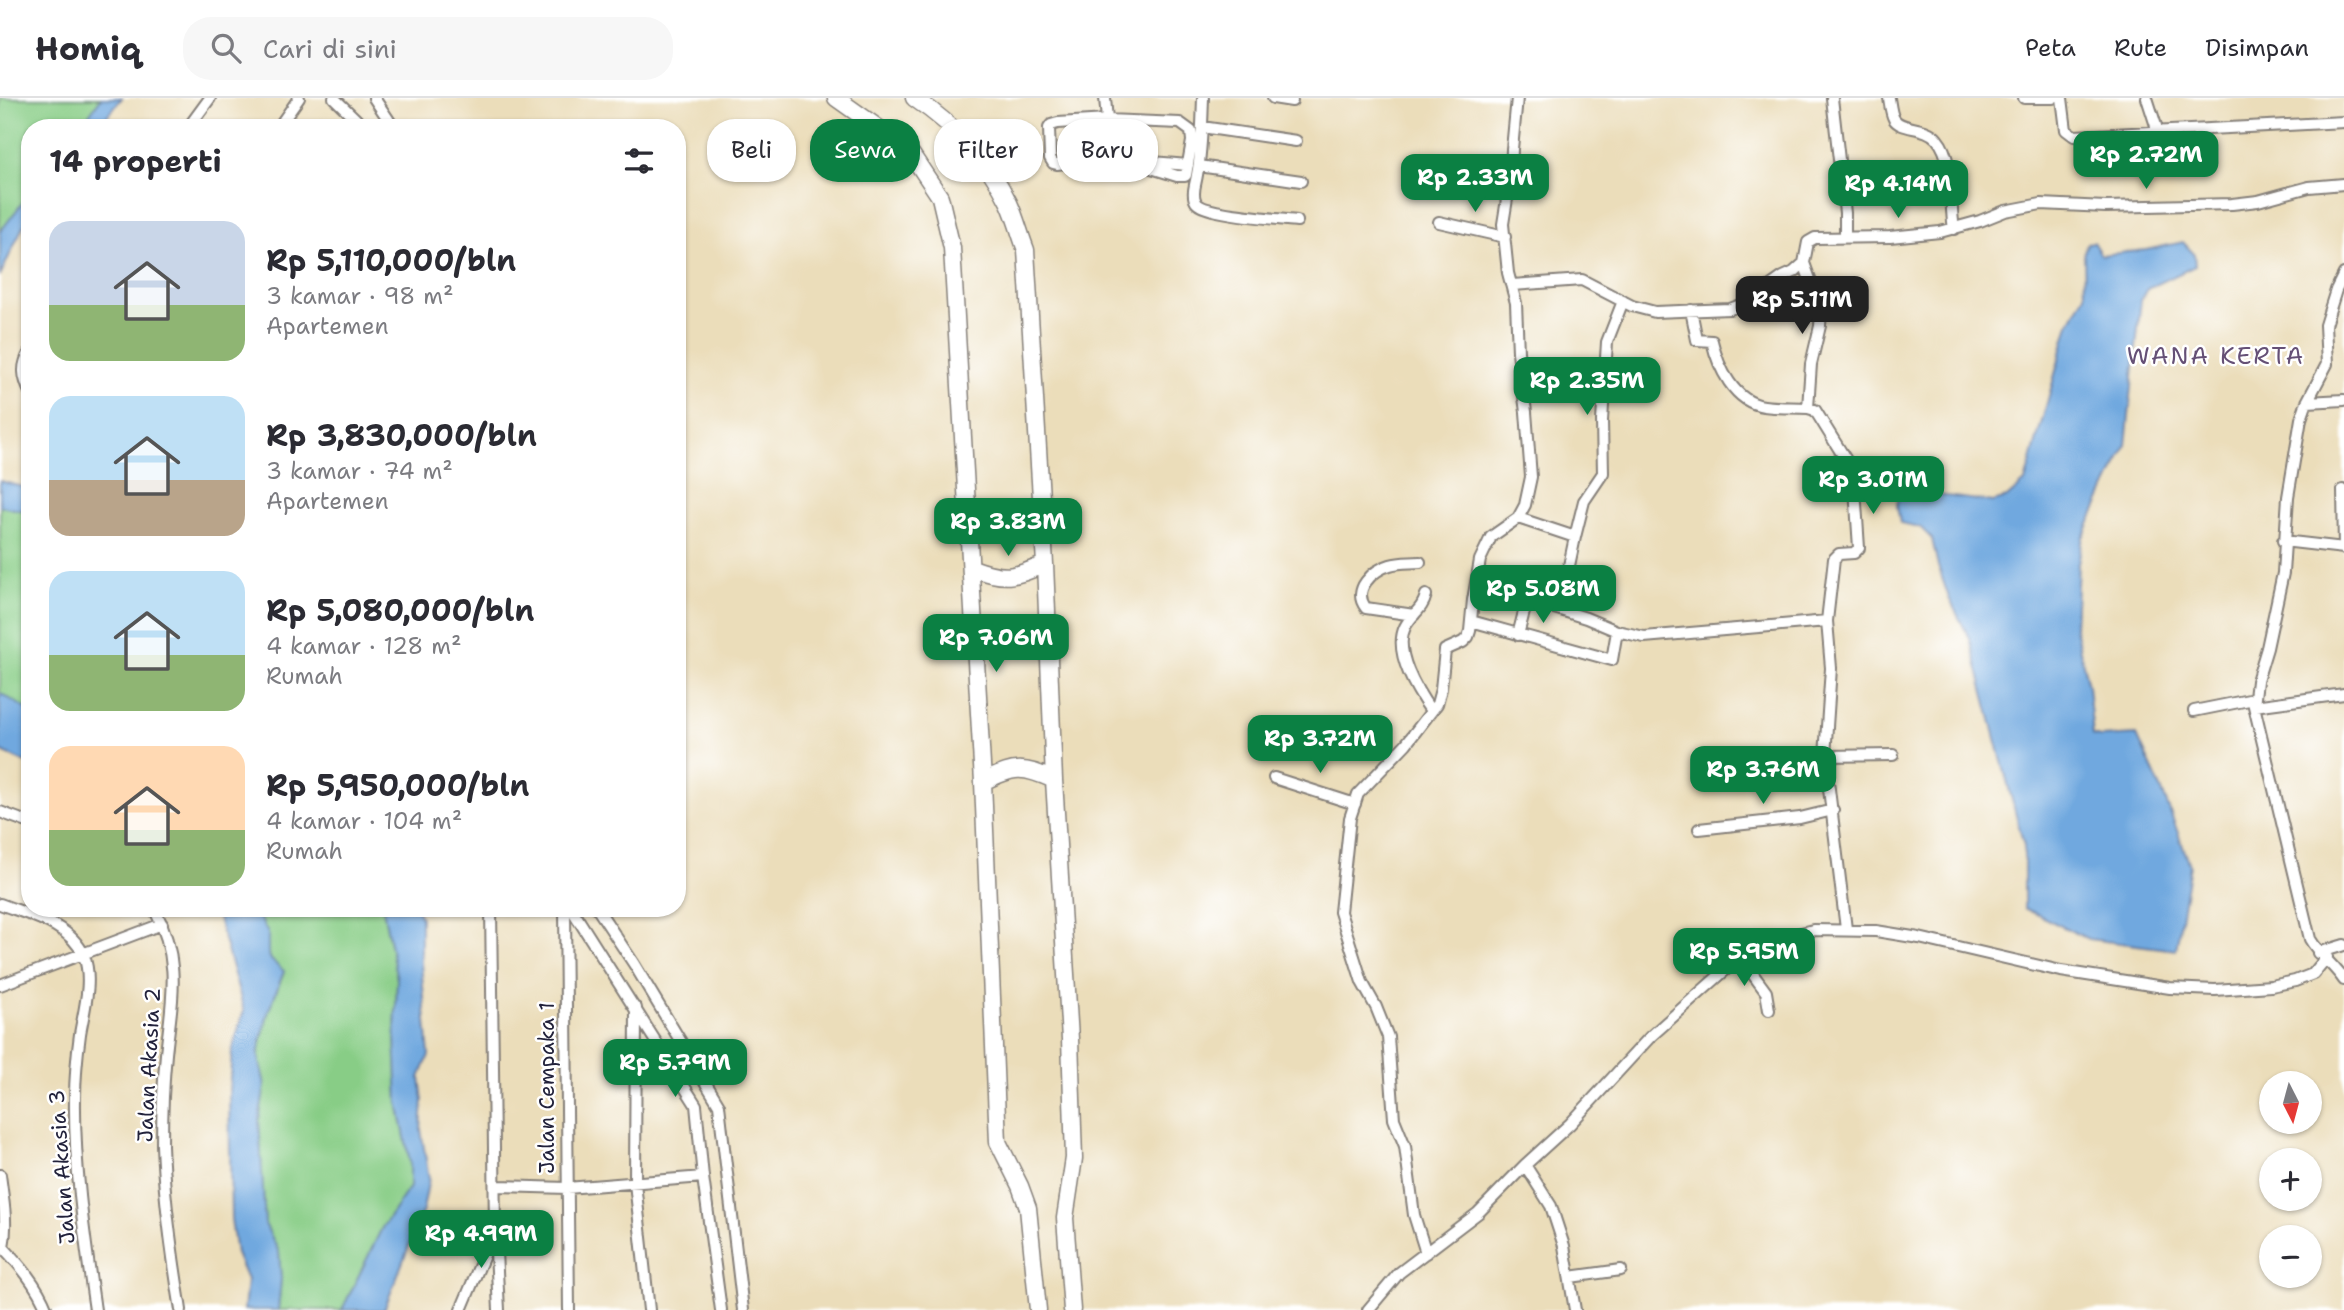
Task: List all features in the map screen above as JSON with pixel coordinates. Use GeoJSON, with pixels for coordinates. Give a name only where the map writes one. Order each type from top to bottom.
{"type":"FeatureCollection","features":[{"type":"Feature","properties":{"kind":"street"},"geometry":{"type":"LineString","coordinates":[[195,119],[210,98]]}},
{"type":"Feature","properties":{"kind":"street"},"geometry":{"type":"LineString","coordinates":[[284,119],[299,98]]}},
{"type":"Feature","properties":{"kind":"street"},"geometry":{"type":"LineString","coordinates":[[334,98],[356,119]]}},
{"type":"Feature","properties":{"kind":"street"},"geometry":{"type":"LineString","coordinates":[[374,98],[388,119]]}},
{"type":"Feature","properties":{"kind":"street"},"geometry":{"type":"LineString","coordinates":[[836,98],[908,149],[940,197],[952,248],[972,568],[998,1142],[1028,1208],[1038,1310]]}},
{"type":"Feature","properties":{"kind":"street"},"geometry":{"type":"LineString","coordinates":[[914,98],[937,114],[981,156],[1010,204],[1026,250],[1071,1052],[1074,1158],[1065,1218],[1072,1310]]}},
{"type":"Feature","properties":{"kind":"street"},"geometry":{"type":"LineString","coordinates":[[1105,98],[1107,119]]}},
{"type":"Feature","properties":{"kind":"street"},"geometry":{"type":"LineString","coordinates":[[1158,170],[1182,177],[1193,165],[1202,127],[1203,98]]}},
{"type":"Feature","properties":{"kind":"street"},"geometry":{"type":"LineString","coordinates":[[1273,98],[1292,101]]}},
{"type":"Feature","properties":{"kind":"street"},"geometry":{"type":"LineString","coordinates":[[1426,1253],[1414,1215],[1405,1146],[1394,1119],[1388,1037],[1380,1014],[1362,982],[1340,912],[1350,818],[1359,794],[1406,744],[1440,696],[1445,650],[1468,637],[1477,575],[1485,548],[1491,537],[1518,518],[1525,505],[1531,477],[1518,352],[1516,303],[1508,273],[1504,208],[1511,174],[1517,98]]}},
{"type":"Feature","properties":{"kind":"street"},"geometry":{"type":"LineString","coordinates":[[1832,98],[1845,213],[1845,237]]}},
{"type":"Feature","properties":{"kind":"street"},"geometry":{"type":"LineString","coordinates":[[1889,98],[1894,118],[1901,124],[1927,130],[1938,140],[1947,157],[1954,229]]}},
{"type":"Feature","properties":{"kind":"street"},"geometry":{"type":"LineString","coordinates":[[2026,99],[2053,98]]}},
{"type":"Feature","properties":{"kind":"street"},"geometry":{"type":"LineString","coordinates":[[2062,98],[2066,130],[2074,136],[2343,122]]}},
{"type":"Feature","properties":{"kind":"street"},"geometry":{"type":"LineString","coordinates":[[2147,98],[2158,132]]}},
{"type":"Feature","properties":{"kind":"street"},"geometry":{"type":"LineString","coordinates":[[1158,123],[1184,124],[1191,131],[1194,194],[1195,201],[1200,206],[1215,211],[1297,221]]}},
{"type":"Feature","properties":{"kind":"street"},"geometry":{"type":"LineString","coordinates":[[1057,124],[1051,125],[1048,134],[1050,158],[1057,164]]}},
{"type":"Feature","properties":{"kind":"street"},"geometry":{"type":"LineString","coordinates":[[1202,127],[1296,141]]}},
{"type":"Feature","properties":{"kind":"street"},"geometry":{"type":"LineString","coordinates":[[1193,165],[1301,181]]}},
{"type":"Feature","properties":{"kind":"street"},"geometry":{"type":"LineString","coordinates":[[1808,408],[1811,364],[1821,310],[1804,263],[1806,244],[1815,238],[1890,237],[1954,229],[2005,211],[2036,204],[2106,207],[2232,204],[2258,201],[2309,187],[2344,184]]}},
{"type":"Feature","properties":{"kind":"street"},"geometry":{"type":"LineString","coordinates":[[1439,222],[1505,237]]}},
{"type":"Feature","properties":{"kind":"street"},"geometry":{"type":"LineString","coordinates":[[1512,285],[1573,279],[1582,280],[1623,301],[1655,312],[1730,309],[1746,303],[1804,263]]}},
{"type":"Feature","properties":{"kind":"street"},"geometry":{"type":"LineString","coordinates":[[2344,274],[2325,325],[2327,365],[2301,419],[2283,541],[2283,573],[2254,702],[2311,939],[2344,981]]}},
{"type":"Feature","properties":{"kind":"street"},"geometry":{"type":"LineString","coordinates":[[1560,609],[1584,501],[1603,473],[1602,421],[1607,342],[1623,301]]}},
{"type":"Feature","properties":{"kind":"street"},"geometry":{"type":"LineString","coordinates":[[1691,310],[1697,340],[1712,341],[1720,366],[1734,389],[1749,402],[1763,406],[1815,410],[1853,468],[1859,548],[1854,553],[1839,554],[1834,559],[1827,621],[1831,668],[1825,756],[1846,929]]}},
{"type":"Feature","properties":{"kind":"street"},"geometry":{"type":"LineString","coordinates":[[2307,402],[2344,400]]}},
{"type":"Feature","properties":{"kind":"street"},"geometry":{"type":"LineString","coordinates":[[2283,541],[2344,548],[2343,490]]}},
{"type":"Feature","properties":{"kind":"street"},"geometry":{"type":"LineString","coordinates":[[1518,518],[1575,537]]}},
{"type":"Feature","properties":{"kind":"street"},"geometry":{"type":"LineString","coordinates":[[1414,615],[1366,608],[1362,603],[1361,589],[1367,579],[1389,565],[1420,562]]}},
{"type":"Feature","properties":{"kind":"street"},"geometry":{"type":"LineString","coordinates":[[972,568],[994,576],[1017,576],[1045,564]]}},
{"type":"Feature","properties":{"kind":"street"},"geometry":{"type":"LineString","coordinates":[[1426,595],[1422,608],[1414,615],[1403,635],[1403,652],[1417,691],[1431,711]]}},
{"type":"Feature","properties":{"kind":"street"},"geometry":{"type":"LineString","coordinates":[[1518,635],[1528,602],[1560,609],[1617,631],[1644,637],[1827,621]]}},
{"type":"Feature","properties":{"kind":"street"},"geometry":{"type":"LineString","coordinates":[[1471,621],[1612,660],[1617,631]]}},
{"type":"Feature","properties":{"kind":"street"},"geometry":{"type":"LineString","coordinates":[[2194,710],[2344,694]]}},
{"type":"Feature","properties":{"kind":"street"},"geometry":{"type":"LineString","coordinates":[[1825,756],[1893,755]]}},
{"type":"Feature","properties":{"kind":"street"},"geometry":{"type":"LineString","coordinates":[[983,782],[1005,771],[1019,768],[1032,770],[1054,780]]}},
{"type":"Feature","properties":{"kind":"street"},"geometry":{"type":"LineString","coordinates":[[1274,778],[1355,804]]}},
{"type":"Feature","properties":{"kind":"street"},"geometry":{"type":"LineString","coordinates":[[1699,829],[1800,818],[1832,810]]}},
{"type":"Feature","properties":{"kind":"street"},"geometry":{"type":"LineString","coordinates":[[0,812],[21,820]]}},
{"type":"Feature","properties":{"kind":"street"},"geometry":{"type":"LineString","coordinates":[[0,904],[21,912]]}},
{"type":"Feature","properties":{"kind":"street"},"geometry":{"type":"LineString","coordinates":[[33,917],[67,933],[83,954]]}},
{"type":"Feature","properties":{"kind":"street","name":"Jalan Akasia 2"},"geometry":{"type":"LineString","coordinates":[[158,917],[173,960],[173,989],[163,1090],[162,1145],[166,1203],[181,1310]]}},
{"type":"Feature","properties":{"kind":"street"},"geometry":{"type":"LineString","coordinates":[[491,917],[495,1229],[499,1310]]}},
{"type":"Feature","properties":{"kind":"street","name":"Jalan Cempaka 1"},"geometry":{"type":"LineString","coordinates":[[568,917],[569,1310]]}},
{"type":"Feature","properties":{"kind":"street"},"geometry":{"type":"LineString","coordinates":[[574,917],[636,1008],[696,1105],[720,1310]]}},
{"type":"Feature","properties":{"kind":"street"},"geometry":{"type":"LineString","coordinates":[[603,917],[719,1105],[743,1310]]}},
{"type":"Feature","properties":{"kind":"street"},"geometry":{"type":"LineString","coordinates":[[0,985],[162,924]]}},
{"type":"Feature","properties":{"kind":"street"},"geometry":{"type":"LineString","coordinates":[[1368,1310],[1399,1273],[1478,1213],[1570,1124],[1650,1037],[1731,965],[1765,942],[1813,930],[1876,931],[1919,938],[2061,971],[2170,988],[2215,990],[2271,986],[2295,981],[2313,974],[2322,955],[2344,945]]}},
{"type":"Feature","properties":{"kind":"street","name":"Jalan Akasia 3"},"geometry":{"type":"LineString","coordinates":[[83,954],[87,986],[76,1070],[76,1131],[95,1310]]}},
{"type":"Feature","properties":{"kind":"street"},"geometry":{"type":"LineString","coordinates":[[1741,958],[1766,992],[1769,1010]]}},
{"type":"Feature","properties":{"kind":"street"},"geometry":{"type":"LineString","coordinates":[[636,1008],[635,1183],[649,1310]]}},
{"type":"Feature","properties":{"kind":"street"},"geometry":{"type":"LineString","coordinates":[[1525,1165],[1551,1206],[1564,1246],[1575,1310]]}},
{"type":"Feature","properties":{"kind":"street"},"geometry":{"type":"LineString","coordinates":[[0,1175],[5,1221],[1,1246],[40,1292],[47,1310]]}},
{"type":"Feature","properties":{"kind":"street"},"geometry":{"type":"LineString","coordinates":[[496,1186],[567,1188],[703,1177]]}},
{"type":"Feature","properties":{"kind":"street"},"geometry":{"type":"LineString","coordinates":[[461,1310],[495,1229]]}},
{"type":"Feature","properties":{"kind":"street"},"geometry":{"type":"LineString","coordinates":[[1570,1277],[1621,1270]]}},
{"type":"Feature","properties":{"kind":"green space"},"geometry":{"type":"Polygon","coordinates":[[[0,98],[101,98],[86,119],[21,119],[21,205],[0,232],[0,98]]]}},
{"type":"Feature","properties":{"kind":"green space"},"geometry":{"type":"Polygon","coordinates":[[[0,506],[21,510],[21,706],[0,693],[0,506]]]}},
{"type":"Feature","properties":{"kind":"green space"},"geometry":{"type":"Polygon","coordinates":[[[259,917],[385,917],[397,979],[395,1037],[398,1102],[410,1162],[410,1187],[382,1228],[342,1310],[278,1310],[281,1279],[279,1252],[265,1224],[259,1120],[265,1085],[258,1054],[268,1013],[284,972],[271,960],[268,953],[268,933],[259,917]]]}},
{"type":"Feature","properties":{"kind":"water"},"geometry":{"type":"Polygon","coordinates":[[[101,98],[122,98],[104,119],[86,119],[101,98]]]}},
{"type":"Feature","properties":{"kind":"water"},"geometry":{"type":"Polygon","coordinates":[[[21,205],[21,230],[0,276],[0,232],[21,205]]]}},
{"type":"Feature","properties":{"kind":"water"},"geometry":{"type":"Polygon","coordinates":[[[2093,242],[2101,255],[2146,250],[2183,242],[2194,254],[2195,266],[2147,289],[2141,299],[2126,445],[2083,537],[2078,563],[2075,628],[2088,686],[2093,735],[2137,735],[2163,793],[2190,865],[2176,950],[2088,939],[2024,908],[2024,846],[1970,639],[1949,598],[1932,539],[1920,527],[1900,523],[1897,506],[1898,490],[1993,502],[2007,498],[2025,482],[2069,324],[2085,295],[2084,252],[2087,243],[2093,242]]]}},
{"type":"Feature","properties":{"kind":"water"},"geometry":{"type":"Polygon","coordinates":[[[0,481],[21,487],[21,510],[0,506],[0,481]]]}},
{"type":"Feature","properties":{"kind":"water"},"geometry":{"type":"Polygon","coordinates":[[[0,693],[21,706],[21,761],[0,751],[0,693]]]}},
{"type":"Feature","properties":{"kind":"water"},"geometry":{"type":"Polygon","coordinates":[[[218,917],[259,917],[268,933],[268,953],[271,960],[284,971],[268,1013],[258,1054],[265,1085],[259,1120],[265,1224],[279,1252],[281,1279],[278,1310],[244,1310],[247,1280],[236,1254],[231,1219],[229,1090],[232,1051],[244,1010],[218,917]]]}},
{"type":"Feature","properties":{"kind":"water"},"geometry":{"type":"Polygon","coordinates":[[[385,917],[421,917],[421,963],[429,1055],[420,1078],[423,1100],[421,1130],[429,1178],[423,1210],[384,1310],[342,1310],[382,1228],[410,1187],[410,1162],[398,1102],[395,1037],[397,979],[385,917]]]}},
{"type":"Feature","properties":{"kind":"district","name":"WANA KERTA"},"geometry":{"type":"Point","coordinates":[2216,356]}}]}
